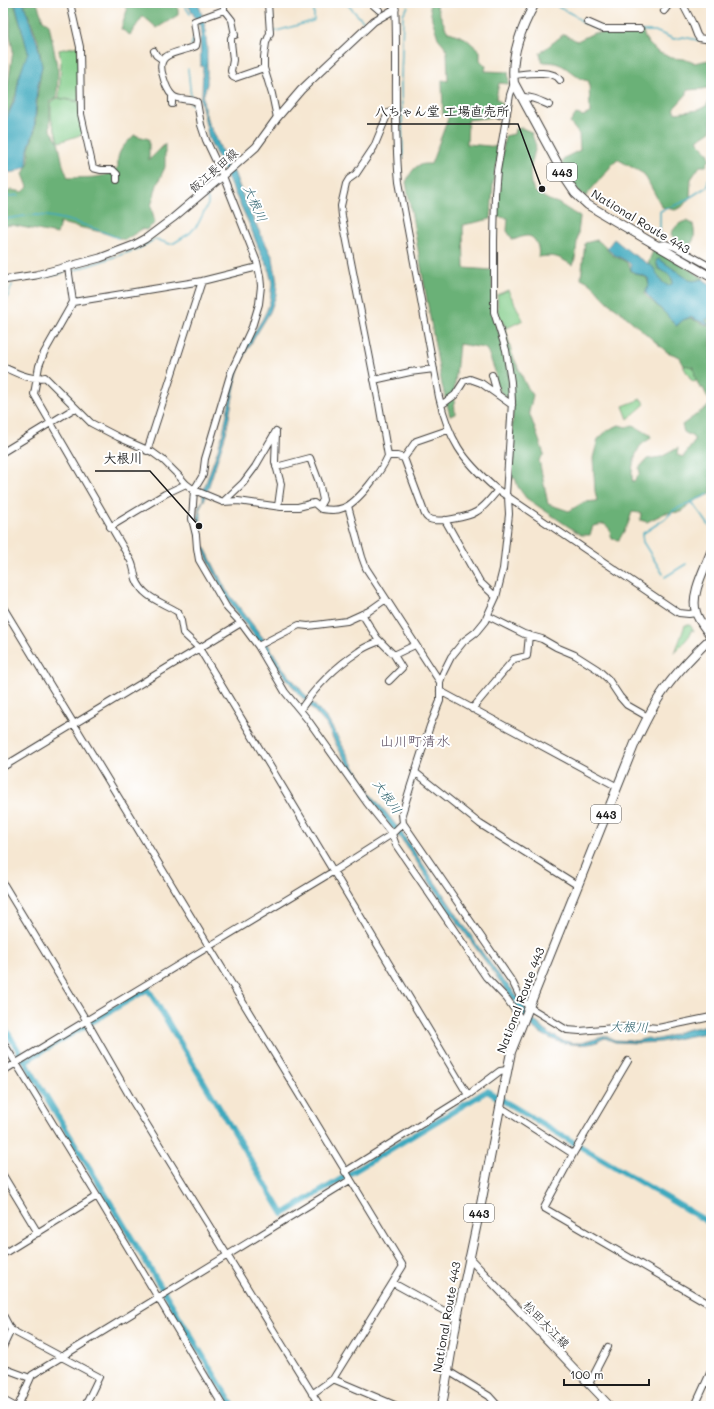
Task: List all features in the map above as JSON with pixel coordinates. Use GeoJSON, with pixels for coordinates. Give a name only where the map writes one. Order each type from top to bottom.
{"type":"FeatureCollection","features":[{"type":"Feature","properties":{"kind":"highway"},"geometry":{"type":"LineString","coordinates":[[514,79],[513,66],[519,37],[526,19],[535,3]]}},
{"type":"Feature","properties":{"kind":"highway","name":"National Route 443"},"geometry":{"type":"LineString","coordinates":[[514,79],[522,97],[567,181],[575,193],[588,204],[711,277]]}},
{"type":"Feature","properties":{"kind":"highway"},"geometry":{"type":"LineString","coordinates":[[696,613],[696,591],[711,552]]}},
{"type":"Feature","properties":{"kind":"highway","name":"National Route 443"},"geometry":{"type":"LineString","coordinates":[[442,1406],[457,1318],[511,1052],[635,743],[660,696],[692,656],[711,637],[696,613]]}},
{"type":"Feature","properties":{"kind":"main road","name":"飯江長田線"},"geometry":{"type":"LineString","coordinates":[[3,280],[29,277],[100,258],[134,245],[173,218],[256,147],[277,118],[301,90],[374,21],[396,5]]}},
{"type":"Feature","properties":{"kind":"main road","name":"松田大江線"},"geometry":{"type":"LineString","coordinates":[[469,1258],[610,1406]]}},
{"type":"Feature","properties":{"kind":"street"},"geometry":{"type":"LineString","coordinates":[[70,3],[80,48],[81,114],[93,168],[113,170],[116,174],[117,180]]}},
{"type":"Feature","properties":{"kind":"street"},"geometry":{"type":"LineString","coordinates":[[268,3],[270,33],[266,43],[264,68],[272,94],[277,118]]}},
{"type":"Feature","properties":{"kind":"street"},"geometry":{"type":"LineString","coordinates":[[370,3],[379,10]]}},
{"type":"Feature","properties":{"kind":"street"},"geometry":{"type":"LineString","coordinates":[[664,10],[670,3]]}},
{"type":"Feature","properties":{"kind":"street"},"geometry":{"type":"LineString","coordinates":[[682,3],[692,22],[696,35],[699,38],[711,40]]}},
{"type":"Feature","properties":{"kind":"street"},"geometry":{"type":"LineString","coordinates":[[396,5],[396,151],[400,182],[434,369],[443,415],[448,430],[467,461],[478,473],[498,490],[679,612],[689,614],[696,613]]}},
{"type":"Feature","properties":{"kind":"street"},"geometry":{"type":"LineString","coordinates":[[172,99],[162,73],[163,60],[168,55],[196,46],[197,42],[194,22],[224,6],[232,20],[235,34],[231,38],[233,60],[231,71],[233,77],[235,78],[264,68]]}},
{"type":"Feature","properties":{"kind":"street"},"geometry":{"type":"LineString","coordinates":[[587,22],[603,29],[640,29]]}},
{"type":"Feature","properties":{"kind":"street"},"geometry":{"type":"LineString","coordinates":[[154,51],[156,55],[163,60]]}},
{"type":"Feature","properties":{"kind":"street"},"geometry":{"type":"LineString","coordinates":[[560,80],[558,76],[552,74],[536,73],[514,79],[510,95],[494,194],[494,312],[506,350],[511,382],[512,406],[507,496],[509,514],[503,569],[496,598],[488,616],[476,632],[464,641],[451,657],[440,682],[440,701],[430,726],[402,814],[403,823],[462,911],[513,983],[521,999],[529,1007],[567,1030],[636,1026],[658,1028],[711,1017]]}},
{"type":"Feature","properties":{"kind":"street"},"geometry":{"type":"LineString","coordinates":[[522,97],[536,99],[549,105]]}},
{"type":"Feature","properties":{"kind":"street"},"geometry":{"type":"LineString","coordinates":[[164,101],[178,98],[194,100],[197,102],[201,125],[206,140],[224,175],[258,267],[261,286],[259,304],[252,327],[231,372],[205,460],[203,475],[194,490],[192,519],[200,560],[227,608],[259,646],[285,692],[300,710],[367,803],[392,834],[396,845],[486,977],[507,999],[523,1022]]}},
{"type":"Feature","properties":{"kind":"street"},"geometry":{"type":"LineString","coordinates":[[3,368],[37,379],[45,377],[91,423],[163,460],[186,484],[194,490],[223,502],[238,501],[298,507],[314,502],[321,509],[335,510],[348,506],[372,481],[388,456],[341,206],[346,184],[349,179],[356,174],[374,147],[388,113],[396,109]]}},
{"type":"Feature","properties":{"kind":"street"},"geometry":{"type":"LineString","coordinates":[[499,115],[502,113],[507,114]]}},
{"type":"Feature","properties":{"kind":"street"},"geometry":{"type":"LineString","coordinates":[[657,246],[666,244],[675,247],[711,267]]}},
{"type":"Feature","properties":{"kind":"street"},"geometry":{"type":"LineString","coordinates":[[68,267],[73,302],[44,353],[39,366],[34,394],[131,561],[136,579],[143,592],[151,598],[178,612],[183,632],[199,648],[468,1095]]}},
{"type":"Feature","properties":{"kind":"street"},"geometry":{"type":"LineString","coordinates":[[73,302],[202,281],[258,267]]}},
{"type":"Feature","properties":{"kind":"street"},"geometry":{"type":"LineString","coordinates":[[147,451],[202,281]]}},
{"type":"Feature","properties":{"kind":"street"},"geometry":{"type":"LineString","coordinates":[[374,380],[410,372],[434,369]]}},
{"type":"Feature","properties":{"kind":"street"},"geometry":{"type":"LineString","coordinates":[[482,384],[493,374],[497,393]]}},
{"type":"Feature","properties":{"kind":"street"},"geometry":{"type":"LineString","coordinates":[[444,403],[453,398],[462,383],[466,380],[473,379],[497,393],[512,406]]}},
{"type":"Feature","properties":{"kind":"street"},"geometry":{"type":"LineString","coordinates":[[3,452],[75,408]]}},
{"type":"Feature","properties":{"kind":"street"},"geometry":{"type":"LineString","coordinates":[[404,458],[416,441],[448,430]]}},
{"type":"Feature","properties":{"kind":"street"},"geometry":{"type":"LineString","coordinates":[[223,502],[243,483],[255,467],[276,431],[275,462],[281,484],[278,506]]}},
{"type":"Feature","properties":{"kind":"street"},"geometry":{"type":"LineString","coordinates":[[388,456],[404,458]]}},
{"type":"Feature","properties":{"kind":"street"},"geometry":{"type":"LineString","coordinates":[[276,467],[310,458],[319,482],[323,500],[319,507]]}},
{"type":"Feature","properties":{"kind":"street"},"geometry":{"type":"LineString","coordinates":[[404,458],[423,509],[427,517],[431,520],[445,520],[476,512],[498,490]]}},
{"type":"Feature","properties":{"kind":"street"},"geometry":{"type":"LineString","coordinates":[[110,527],[165,494],[186,484]]}},
{"type":"Feature","properties":{"kind":"street"},"geometry":{"type":"LineString","coordinates":[[348,506],[366,568],[440,682]]}},
{"type":"Feature","properties":{"kind":"street"},"geometry":{"type":"LineString","coordinates":[[445,520],[480,582],[496,598]]}},
{"type":"Feature","properties":{"kind":"street"},"geometry":{"type":"LineString","coordinates":[[259,646],[299,625],[308,626],[347,621],[386,600]]}},
{"type":"Feature","properties":{"kind":"street"},"geometry":{"type":"LineString","coordinates":[[3,607],[403,1266],[333,1379],[312,1394]]}},
{"type":"Feature","properties":{"kind":"street"},"geometry":{"type":"LineString","coordinates":[[362,614],[380,641],[394,655],[402,668],[389,681]]}},
{"type":"Feature","properties":{"kind":"street"},"geometry":{"type":"LineString","coordinates":[[488,616],[575,655],[597,669],[608,679],[627,705],[648,717]]}},
{"type":"Feature","properties":{"kind":"street"},"geometry":{"type":"LineString","coordinates":[[3,767],[241,623]]}},
{"type":"Feature","properties":{"kind":"street"},"geometry":{"type":"LineString","coordinates":[[472,709],[514,659],[527,656],[529,635]]}},
{"type":"Feature","properties":{"kind":"street"},"geometry":{"type":"LineString","coordinates":[[300,710],[338,667],[358,652],[380,641]]}},
{"type":"Feature","properties":{"kind":"street"},"geometry":{"type":"LineString","coordinates":[[394,655],[415,645]]}},
{"type":"Feature","properties":{"kind":"street"},"geometry":{"type":"LineString","coordinates":[[440,691],[614,785]]}},
{"type":"Feature","properties":{"kind":"street"},"geometry":{"type":"LineString","coordinates":[[415,772],[480,824],[578,885]]}},
{"type":"Feature","properties":{"kind":"street"},"geometry":{"type":"LineString","coordinates":[[3,1070],[334,871],[392,834],[403,823]]}},
{"type":"Feature","properties":{"kind":"street"},"geometry":{"type":"LineString","coordinates":[[3,883],[86,1020],[132,1102],[320,1406]]}},
{"type":"Feature","properties":{"kind":"street"},"geometry":{"type":"LineString","coordinates":[[3,1042],[223,1406]]}},
{"type":"Feature","properties":{"kind":"street"},"geometry":{"type":"LineString","coordinates":[[628,1061],[573,1154],[544,1208],[711,1305]]}},
{"type":"Feature","properties":{"kind":"street"},"geometry":{"type":"LineString","coordinates":[[3,1400],[14,1406],[32,1375],[157,1297],[227,1256],[468,1095],[500,1071],[507,1070]]}},
{"type":"Feature","properties":{"kind":"street"},"geometry":{"type":"LineString","coordinates":[[499,1108],[573,1154]]}},
{"type":"Feature","properties":{"kind":"street"},"geometry":{"type":"LineString","coordinates":[[3,1175],[38,1233]]}},
{"type":"Feature","properties":{"kind":"street"},"geometry":{"type":"LineString","coordinates":[[3,1254],[97,1196]]}},
{"type":"Feature","properties":{"kind":"street"},"geometry":{"type":"LineString","coordinates":[[393,1283],[457,1318]]}},
{"type":"Feature","properties":{"kind":"street"},"geometry":{"type":"LineString","coordinates":[[3,1315],[12,1330],[99,1377],[85,1406]]}},
{"type":"Feature","properties":{"kind":"street"},"geometry":{"type":"LineString","coordinates":[[3,1347],[12,1330]]}},
{"type":"Feature","properties":{"kind":"street"},"geometry":{"type":"LineString","coordinates":[[589,1384],[608,1347]]}},
{"type":"Feature","properties":{"kind":"street"},"geometry":{"type":"LineString","coordinates":[[3,1368],[30,1378]]}},
{"type":"Feature","properties":{"kind":"street"},"geometry":{"type":"LineString","coordinates":[[448,1371],[489,1396],[498,1406]]}},
{"type":"Feature","properties":{"kind":"street"},"geometry":{"type":"LineString","coordinates":[[695,1406],[711,1371]]}},
{"type":"Feature","properties":{"kind":"street"},"geometry":{"type":"LineString","coordinates":[[333,1379],[397,1406]]}},
{"type":"Feature","properties":{"kind":"street"},"geometry":{"type":"LineString","coordinates":[[599,1406],[603,1399]]}},
{"type":"Feature","properties":{"kind":"green space"},"geometry":{"type":"Polygon","coordinates":[[[4,3],[14,3],[28,51],[19,77],[16,94],[3,125],[3,105],[7,91],[13,51],[10,35],[10,16],[4,3]]]}},
{"type":"Feature","properties":{"kind":"green space"},"geometry":{"type":"Polygon","coordinates":[[[24,3],[37,3],[43,20],[49,24],[58,71],[57,97],[50,102],[50,129],[58,141],[63,165],[68,178],[95,177],[108,174],[113,171],[118,167],[118,157],[122,149],[134,135],[149,139],[149,160],[165,144],[165,167],[157,185],[151,206],[155,223],[146,230],[142,229],[125,240],[101,232],[60,223],[57,234],[12,225],[3,226],[3,194],[12,190],[23,192],[28,187],[23,174],[29,162],[29,149],[35,130],[38,90],[42,66],[38,40],[24,3]]]}},
{"type":"Feature","properties":{"kind":"green space"},"geometry":{"type":"Polygon","coordinates":[[[123,3],[176,3],[178,15],[157,28],[143,16],[130,35],[121,29],[127,10],[123,3]]]}},
{"type":"Feature","properties":{"kind":"green space"},"geometry":{"type":"Polygon","coordinates":[[[429,3],[435,3],[447,31],[465,38],[480,51],[480,60],[486,66],[485,71],[508,72],[509,84],[499,83],[496,98],[503,104],[501,116],[468,120],[467,144],[500,147],[493,183],[491,219],[463,225],[464,268],[492,270],[493,315],[502,343],[509,379],[508,384],[510,401],[501,393],[496,385],[495,371],[485,348],[459,344],[454,394],[455,414],[450,416],[442,385],[406,182],[415,168],[421,165],[431,164],[449,116],[443,115],[442,80],[448,81],[447,49],[438,38],[429,3]]]}},
{"type":"Feature","properties":{"kind":"green space"},"geometry":{"type":"Polygon","coordinates":[[[643,32],[650,45],[658,52],[672,58],[684,59],[694,63],[709,60],[711,62],[711,87],[687,90],[687,94],[673,109],[676,113],[698,110],[706,106],[711,98],[711,131],[697,140],[710,158],[706,166],[700,166],[691,179],[690,197],[682,207],[675,210],[662,207],[644,174],[617,159],[585,197],[575,187],[562,164],[564,158],[580,150],[579,134],[570,123],[576,114],[583,116],[590,113],[589,81],[580,78],[558,64],[552,62],[542,62],[540,53],[564,34],[577,41],[594,33],[643,32]]]}},
{"type":"Feature","properties":{"kind":"green space"},"geometry":{"type":"Polygon","coordinates":[[[78,46],[79,101],[59,98],[61,63],[59,50],[78,46]]]}},
{"type":"Feature","properties":{"kind":"green space"},"geometry":{"type":"Polygon","coordinates":[[[57,98],[79,102],[83,134],[59,142],[51,118],[51,103],[57,98]]]}},
{"type":"Feature","properties":{"kind":"green space"},"geometry":{"type":"Polygon","coordinates":[[[522,128],[531,132],[536,146],[530,170],[531,184],[535,192],[558,203],[580,217],[575,259],[572,265],[556,257],[538,257],[538,247],[535,240],[529,236],[524,236],[513,240],[507,231],[508,218],[496,217],[497,188],[505,136],[514,134],[515,129],[522,128]]]}},
{"type":"Feature","properties":{"kind":"green space"},"geometry":{"type":"Polygon","coordinates":[[[687,221],[693,224],[694,234],[692,242],[687,247],[674,239],[671,234],[678,225],[687,221]]]}},
{"type":"Feature","properties":{"kind":"green space"},"geometry":{"type":"Polygon","coordinates":[[[597,240],[612,255],[625,261],[630,267],[631,271],[647,278],[649,285],[645,295],[666,314],[675,325],[677,326],[683,320],[690,318],[708,326],[709,324],[705,320],[711,318],[711,404],[703,388],[700,388],[695,377],[694,367],[683,365],[680,357],[667,352],[611,305],[591,284],[581,278],[585,243],[597,240]]]}},
{"type":"Feature","properties":{"kind":"green space"},"geometry":{"type":"Polygon","coordinates":[[[654,249],[704,278],[694,281],[689,280],[659,259],[656,261],[658,269],[668,274],[672,280],[672,284],[668,286],[662,281],[648,263],[654,249]]]}},
{"type":"Feature","properties":{"kind":"green space"},"geometry":{"type":"Polygon","coordinates":[[[508,290],[523,320],[507,328],[498,315],[497,295],[508,290]]]}},
{"type":"Feature","properties":{"kind":"green space"},"geometry":{"type":"Polygon","coordinates":[[[497,317],[505,327],[512,354],[526,385],[533,395],[529,412],[544,454],[539,460],[548,504],[569,511],[584,502],[597,501],[593,458],[598,439],[608,430],[619,425],[626,427],[633,425],[650,435],[651,438],[637,451],[632,469],[633,482],[640,473],[639,468],[647,459],[661,457],[678,448],[677,455],[683,457],[695,441],[693,437],[684,432],[682,425],[711,404],[711,494],[691,503],[682,512],[665,513],[647,522],[640,520],[641,513],[632,512],[628,524],[619,540],[612,539],[609,528],[604,524],[593,526],[590,535],[581,535],[526,498],[518,487],[515,478],[510,479],[513,403],[497,317]]]}},
{"type":"Feature","properties":{"kind":"green space"},"geometry":{"type":"Polygon","coordinates":[[[688,365],[702,372],[695,382],[692,381],[684,368],[684,366],[688,365]]]}},
{"type":"Feature","properties":{"kind":"green space"},"geometry":{"type":"Polygon","coordinates":[[[641,399],[645,404],[628,419],[623,406],[641,399]]]}},
{"type":"Feature","properties":{"kind":"green space"},"geometry":{"type":"Polygon","coordinates":[[[685,625],[690,625],[694,631],[691,630],[690,635],[675,653],[685,625]]]}},
{"type":"Feature","properties":{"kind":"water"},"geometry":{"type":"Polygon","coordinates":[[[15,3],[23,3],[24,5],[37,42],[42,66],[37,89],[34,131],[28,149],[27,166],[15,172],[3,173],[3,127],[16,97],[19,77],[28,52],[15,3]]]}},
{"type":"Feature","properties":{"kind":"water","name":"大根川"},"geometry":{"type":"Polygon","coordinates":[[[187,3],[198,3],[204,21],[207,47],[207,84],[203,97],[208,123],[225,159],[225,165],[234,172],[248,209],[273,258],[277,283],[276,295],[270,312],[247,350],[238,371],[226,433],[204,501],[199,511],[201,515],[200,540],[226,590],[267,643],[283,668],[328,720],[372,795],[400,830],[482,952],[501,978],[511,988],[532,1018],[550,1035],[572,1043],[581,1043],[606,1036],[614,1040],[636,1041],[648,1038],[665,1038],[685,1030],[711,1025],[711,1032],[660,1042],[615,1042],[605,1038],[594,1043],[574,1044],[564,1043],[545,1036],[529,1024],[444,904],[405,844],[393,830],[366,792],[360,779],[356,777],[338,748],[326,724],[297,692],[224,594],[201,545],[197,533],[199,505],[203,500],[203,491],[223,433],[236,368],[246,345],[267,310],[270,301],[272,283],[268,267],[261,254],[248,221],[209,139],[200,98],[202,95],[203,66],[200,66],[200,39],[202,37],[201,25],[198,23],[187,3]]]}},
{"type":"Feature","properties":{"kind":"water"},"geometry":{"type":"Polygon","coordinates":[[[614,239],[631,253],[653,267],[661,281],[668,286],[672,284],[673,280],[668,274],[659,269],[656,261],[659,259],[689,280],[694,281],[703,279],[711,285],[711,317],[705,320],[709,325],[690,317],[683,320],[676,326],[646,294],[649,285],[648,278],[633,272],[631,270],[631,265],[628,262],[609,251],[607,248],[614,239]]]}},
{"type":"Feature","properties":{"kind":"waterway"},"geometry":{"type":"LineString","coordinates":[[183,3],[190,14]]}},
{"type":"Feature","properties":{"kind":"waterway"},"geometry":{"type":"LineString","coordinates":[[273,32],[313,21],[314,3]]}},
{"type":"Feature","properties":{"kind":"waterway"},"geometry":{"type":"LineString","coordinates":[[346,3],[363,21]]}},
{"type":"Feature","properties":{"kind":"waterway"},"geometry":{"type":"LineString","coordinates":[[403,158],[401,83],[403,14],[408,7]]}},
{"type":"Feature","properties":{"kind":"waterway"},"geometry":{"type":"LineString","coordinates":[[558,7],[574,15],[585,24]]}},
{"type":"Feature","properties":{"kind":"waterway"},"geometry":{"type":"LineString","coordinates":[[590,26],[603,31]]}},
{"type":"Feature","properties":{"kind":"waterway"},"geometry":{"type":"LineString","coordinates":[[642,31],[655,31],[674,39],[683,37],[698,40]]}},
{"type":"Feature","properties":{"kind":"waterway"},"geometry":{"type":"LineString","coordinates":[[191,46],[194,37]]}},
{"type":"Feature","properties":{"kind":"waterway"},"geometry":{"type":"LineString","coordinates":[[188,69],[191,97]]}},
{"type":"Feature","properties":{"kind":"waterway"},"geometry":{"type":"LineString","coordinates":[[190,103],[194,106],[196,111]]}},
{"type":"Feature","properties":{"kind":"waterway"},"geometry":{"type":"LineString","coordinates":[[198,122],[203,142],[216,171],[216,174],[202,186]]}},
{"type":"Feature","properties":{"kind":"waterway"},"geometry":{"type":"LineString","coordinates":[[660,242],[660,211],[681,203],[708,186],[708,180],[711,178]]}},
{"type":"Feature","properties":{"kind":"waterway"},"geometry":{"type":"LineString","coordinates":[[3,197],[19,195]]}},
{"type":"Feature","properties":{"kind":"waterway"},"geometry":{"type":"LineString","coordinates":[[72,271],[138,249],[155,239],[170,244],[174,243],[190,233],[198,224],[208,204],[208,200],[205,196]]}},
{"type":"Feature","properties":{"kind":"waterway"},"geometry":{"type":"LineString","coordinates":[[3,219],[33,215],[47,216],[78,223],[118,238]]}},
{"type":"Feature","properties":{"kind":"waterway"},"geometry":{"type":"LineString","coordinates":[[3,266],[5,272]]}},
{"type":"Feature","properties":{"kind":"waterway"},"geometry":{"type":"LineString","coordinates":[[36,279],[64,273]]}},
{"type":"Feature","properties":{"kind":"waterway"},"geometry":{"type":"LineString","coordinates":[[3,309],[12,285]]}},
{"type":"Feature","properties":{"kind":"waterway"},"geometry":{"type":"LineString","coordinates":[[663,574],[643,542],[642,534],[665,519],[674,510],[709,494]]}},
{"type":"Feature","properties":{"kind":"waterway"},"geometry":{"type":"LineString","coordinates":[[692,502],[711,528]]}},
{"type":"Feature","properties":{"kind":"waterway"},"geometry":{"type":"LineString","coordinates":[[665,577],[686,564]]}},
{"type":"Feature","properties":{"kind":"waterway"},"geometry":{"type":"LineString","coordinates":[[25,1061],[148,989],[283,1214],[487,1091],[711,1224]]}},
{"type":"Feature","properties":{"kind":"waterway"},"geometry":{"type":"LineString","coordinates":[[3,1025],[233,1406]]}},
{"type":"Feature","properties":{"kind":"place","name":"八ちゃん堂 工場直売所"},"geometry":{"type":"Point","coordinates":[542,189]}},
{"type":"Feature","properties":{"kind":"place","name":"大根川"},"geometry":{"type":"Point","coordinates":[199,526]}},
{"type":"Feature","properties":{"kind":"district","name":"山川町清水"},"geometry":{"type":"Point","coordinates":[415,740]}}]}
